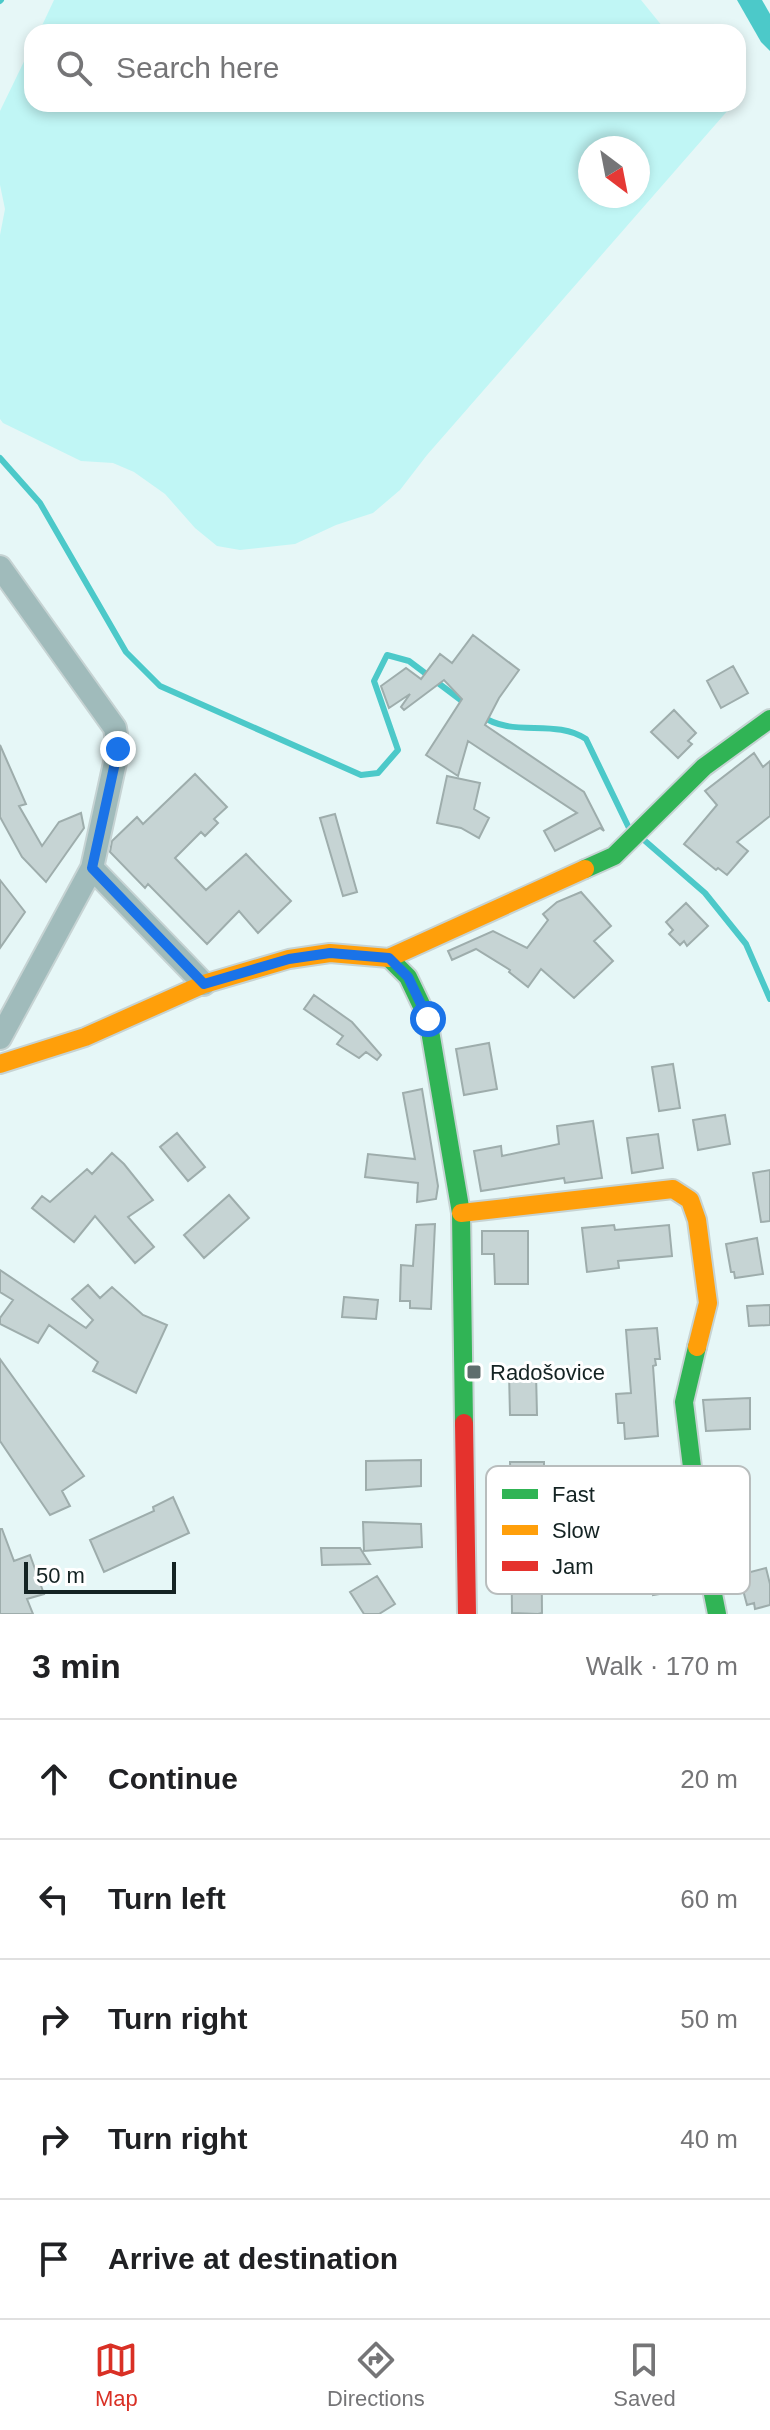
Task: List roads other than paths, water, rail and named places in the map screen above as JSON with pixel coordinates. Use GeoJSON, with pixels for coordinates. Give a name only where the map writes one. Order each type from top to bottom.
{"type":"FeatureCollection","features":[{"type":"Feature","properties":{"kind":"street"},"geometry":{"type":"LineString","coordinates":[[0,567],[115,728],[118,749],[92,868],[0,1038]]}},
{"type":"Feature","properties":{"kind":"street"},"geometry":{"type":"LineString","coordinates":[[0,1064],[85,1037],[204,984],[289,959],[330,953],[389,958],[614,856],[704,767],[770,719]]}},
{"type":"Feature","properties":{"kind":"street"},"geometry":{"type":"LineString","coordinates":[[92,868],[204,984]]}},
{"type":"Feature","properties":{"kind":"street"},"geometry":{"type":"LineString","coordinates":[[389,958],[408,977],[428,1019],[461,1213],[467,1614]]}},
{"type":"Feature","properties":{"kind":"street"},"geometry":{"type":"LineString","coordinates":[[461,1213],[673,1189],[690,1200],[697,1220],[708,1303],[684,1402],[692,1466]]}},
{"type":"Feature","properties":{"kind":"street"},"geometry":{"type":"LineString","coordinates":[[713,1594],[717,1614]]}},
{"type":"Feature","properties":{"kind":"water"},"geometry":{"type":"Polygon","coordinates":[[[737,0],[762,0],[770,14],[770,51],[761,42],[737,0]]]}},
{"type":"Feature","properties":{"kind":"waterway"},"geometry":{"type":"LineString","coordinates":[[0,458],[40,503],[126,652],[160,686],[361,775],[378,773],[398,750],[374,681],[387,655],[409,661],[466,704]]}},
{"type":"Feature","properties":{"kind":"waterway"},"geometry":{"type":"LineString","coordinates":[[482,716],[507,726],[561,730],[586,739],[629,828]]}},
{"type":"Feature","properties":{"kind":"waterway"},"geometry":{"type":"LineString","coordinates":[[644,840],[705,893],[746,944],[770,999]]}},
{"type":"Feature","properties":{"kind":"place","name":"Radošovice"},"geometry":{"type":"Point","coordinates":[474,1372]}}]}
